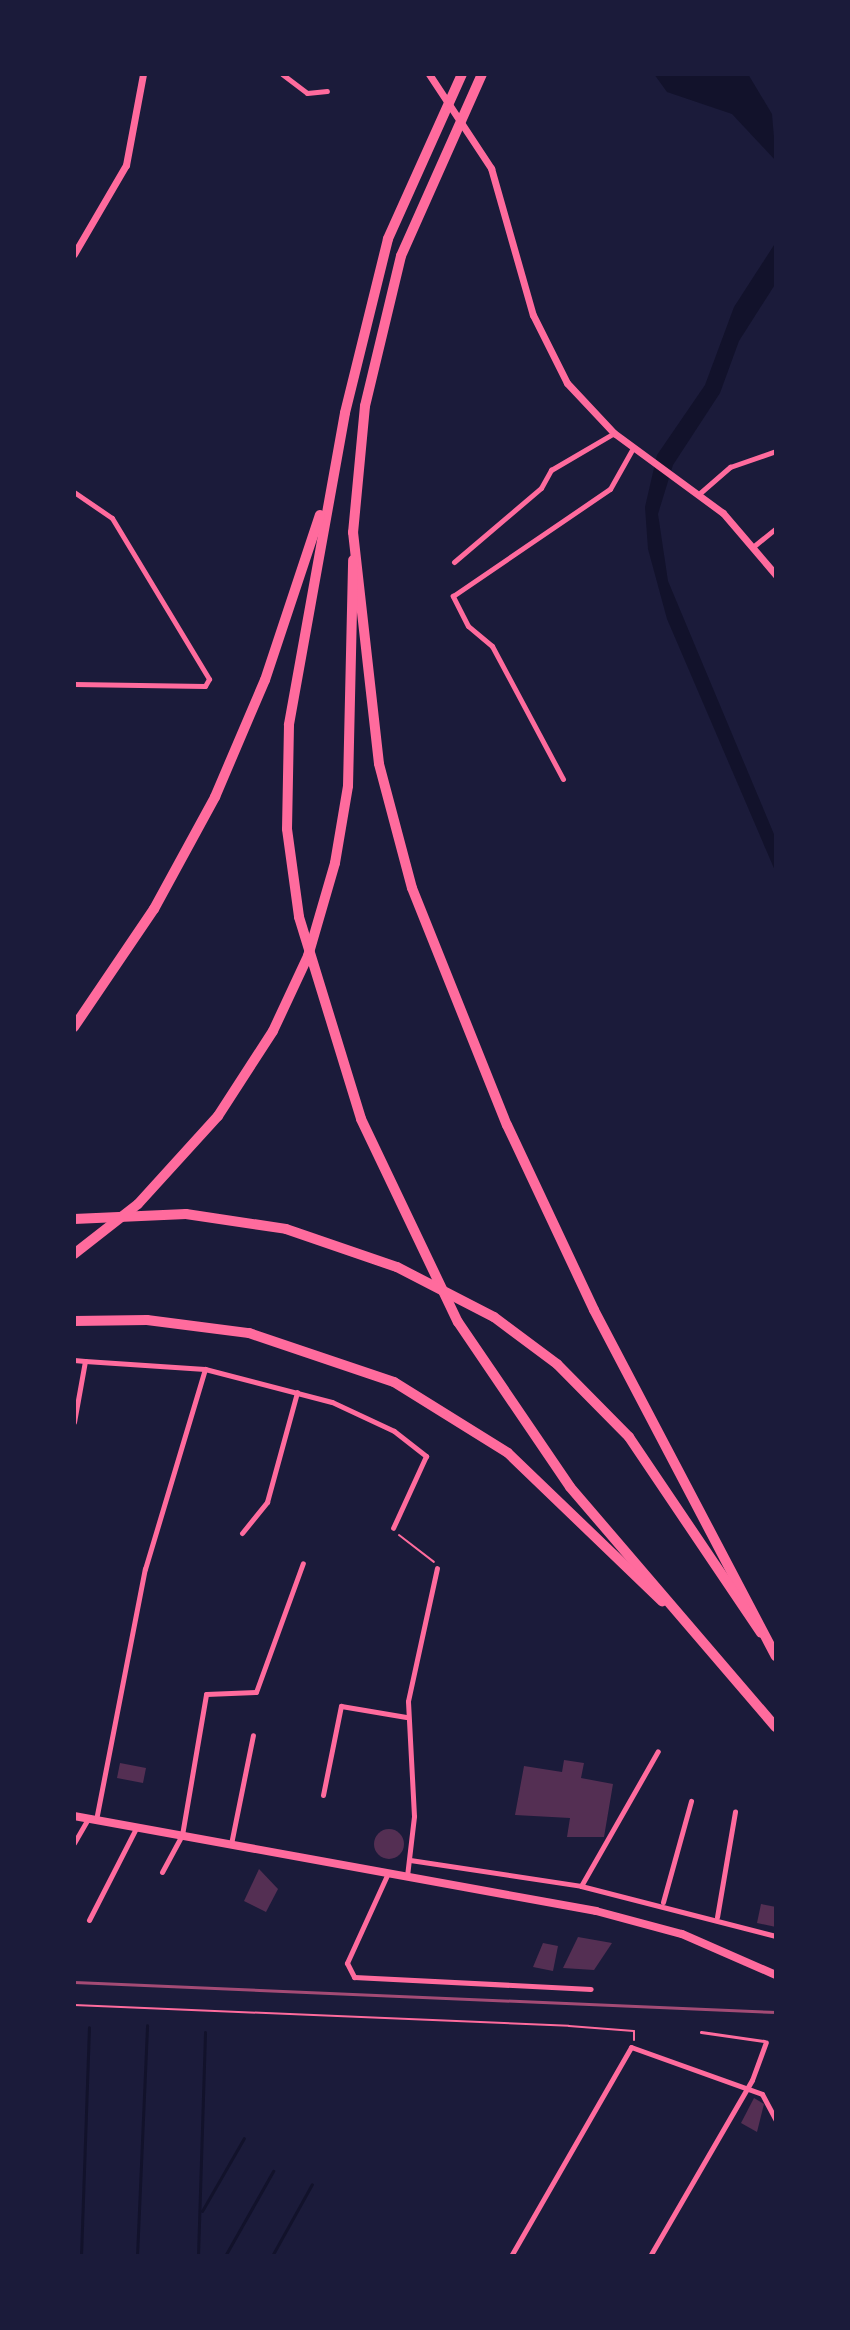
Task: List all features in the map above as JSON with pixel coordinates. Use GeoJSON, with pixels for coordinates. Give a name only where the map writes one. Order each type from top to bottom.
{"type":"FeatureCollection","features":[{"type":"Feature","properties":{"kind":"highway"},"geometry":{"type":"LineString","coordinates":[[462,74],[380,263],[329,495],[286,752],[287,829],[299,917],[320,997],[365,1131],[432,1277],[540,1447],[668,1603],[776,1727]]}},
{"type":"Feature","properties":{"kind":"highway"},"geometry":{"type":"LineString","coordinates":[[74,1254],[138,1204],[210,1127],[273,1031],[308,956],[335,863],[348,786],[353,532],[365,406],[394,280],[438,161],[482,74]]}},
{"type":"Feature","properties":{"kind":"highway"},"geometry":{"type":"LineString","coordinates":[[74,1027],[154,909],[226,774],[329,495]]}},
{"type":"Feature","properties":{"kind":"highway"},"geometry":{"type":"LineString","coordinates":[[353,532],[379,764],[443,972],[571,1264],[776,1656]]}},
{"type":"Feature","properties":{"kind":"highway"},"geometry":{"type":"LineString","coordinates":[[74,1219],[90,1216],[201,1215],[286,1229],[397,1267],[472,1304],[557,1364],[629,1437],[776,1656]]}},
{"type":"Feature","properties":{"kind":"highway"},"geometry":{"type":"LineString","coordinates":[[74,1321],[172,1322],[249,1333],[394,1382],[508,1453],[647,1592],[668,1603]]}},
{"type":"Feature","properties":{"kind":"main road"},"geometry":{"type":"LineString","coordinates":[[74,1816],[389,1872],[642,1922],[776,1974]]}},
{"type":"Feature","properties":{"kind":"street"},"geometry":{"type":"LineString","coordinates":[[74,254],[126,165],[143,74]]}},
{"type":"Feature","properties":{"kind":"street"},"geometry":{"type":"LineString","coordinates":[[282,74],[307,93],[327,91]]}},
{"type":"Feature","properties":{"kind":"street"},"geometry":{"type":"LineString","coordinates":[[429,74],[481,148],[541,337],[575,395],[633,448],[700,493],[754,546],[776,575]]}},
{"type":"Feature","properties":{"kind":"street"},"geometry":{"type":"LineString","coordinates":[[454,562],[551,470],[614,433]]}},
{"type":"Feature","properties":{"kind":"street"},"geometry":{"type":"LineString","coordinates":[[563,779],[492,646],[468,626],[453,596],[610,489],[633,448]]}},
{"type":"Feature","properties":{"kind":"street"},"geometry":{"type":"LineString","coordinates":[[700,493],[730,467],[776,451]]}},
{"type":"Feature","properties":{"kind":"street"},"geometry":{"type":"LineString","coordinates":[[74,492],[112,518],[209,679],[205,686],[74,684]]}},
{"type":"Feature","properties":{"kind":"street"},"geometry":{"type":"LineString","coordinates":[[754,546],[776,528]]}},
{"type":"Feature","properties":{"kind":"street"},"geometry":{"type":"LineString","coordinates":[[74,1360],[205,1369],[297,1392],[369,1418],[426,1456],[393,1528]]}},
{"type":"Feature","properties":{"kind":"street"},"geometry":{"type":"LineString","coordinates":[[74,1422],[85,1361]]}},
{"type":"Feature","properties":{"kind":"street"},"geometry":{"type":"LineString","coordinates":[[74,1843],[92,1819],[145,1569],[205,1369]]}},
{"type":"Feature","properties":{"kind":"street"},"geometry":{"type":"LineString","coordinates":[[242,1533],[267,1502],[297,1392]]}},
{"type":"Feature","properties":{"kind":"street"},"geometry":{"type":"LineString","coordinates":[[162,1872],[182,1835],[206,1694],[256,1692],[303,1563]]}},
{"type":"Feature","properties":{"kind":"street"},"geometry":{"type":"LineString","coordinates":[[407,1876],[410,1860],[406,1717],[437,1568]]}},
{"type":"Feature","properties":{"kind":"street"},"geometry":{"type":"LineString","coordinates":[[323,1795],[341,1706],[406,1717]]}},
{"type":"Feature","properties":{"kind":"street"},"geometry":{"type":"LineString","coordinates":[[231,1844],[253,1735]]}},
{"type":"Feature","properties":{"kind":"street"},"geometry":{"type":"LineString","coordinates":[[581,1886],[658,1751]]}},
{"type":"Feature","properties":{"kind":"street"},"geometry":{"type":"LineString","coordinates":[[663,1902],[691,1801]]}},
{"type":"Feature","properties":{"kind":"street"},"geometry":{"type":"LineString","coordinates":[[717,1917],[735,1812]]}},
{"type":"Feature","properties":{"kind":"street"},"geometry":{"type":"LineString","coordinates":[[89,1920],[136,1827]]}},
{"type":"Feature","properties":{"kind":"street"},"geometry":{"type":"LineString","coordinates":[[410,1860],[663,1902],[776,1936]]}},
{"type":"Feature","properties":{"kind":"street"},"geometry":{"type":"LineString","coordinates":[[389,1872],[347,1963],[354,1977],[591,1989]]}},
{"type":"Feature","properties":{"kind":"street"},"geometry":{"type":"LineString","coordinates":[[650,2256],[746,2091],[766,2042]]}},
{"type":"Feature","properties":{"kind":"street"},"geometry":{"type":"LineString","coordinates":[[511,2256],[634,2045],[767,2098],[776,2120]]}},
{"type":"Feature","properties":{"kind":"lane"},"geometry":{"type":"LineString","coordinates":[[701,2032],[766,2042]]}},
{"type":"Feature","properties":{"kind":"path"},"geometry":{"type":"LineString","coordinates":[[393,1528],[437,1568]]}},
{"type":"Feature","properties":{"kind":"path"},"geometry":{"type":"LineString","coordinates":[[74,2005],[608,2029],[634,2031],[634,2045]]}},
{"type":"Feature","properties":{"kind":"shaded area"},"geometry":{"type":"Polygon","coordinates":[[[654,74],[748,74],[772,114],[776,161],[732,114],[667,92],[654,74]]]}},
{"type":"Feature","properties":{"kind":"shaded area"},"geometry":{"type":"Polygon","coordinates":[[[776,242],[776,283],[739,341],[720,393],[673,465],[658,514],[668,581],[776,839],[776,873],[667,619],[648,549],[645,507],[657,455],[705,385],[734,307],[776,242]]]}},
{"type":"Feature","properties":{"kind":"building"},"geometry":{"type":"Polygon","coordinates":[[[564,1760],[584,1763],[581,1778],[613,1784],[604,1837],[567,1837],[570,1818],[515,1815],[524,1766],[562,1772],[564,1760]]]}},
{"type":"Feature","properties":{"kind":"building"},"geometry":{"type":"Polygon","coordinates":[[[120,1763],[146,1768],[143,1783],[117,1778],[120,1763]]]}},
{"type":"Feature","properties":{"kind":"building"},"geometry":{"type":"Polygon","coordinates":[[[389,1829],[400,1833],[404,1844],[400,1855],[389,1859],[378,1855],[374,1844],[378,1833],[389,1829]]]}},
{"type":"Feature","properties":{"kind":"building"},"geometry":{"type":"Polygon","coordinates":[[[259,1869],[278,1889],[266,1912],[244,1901],[259,1869]]]}},
{"type":"Feature","properties":{"kind":"building"},"geometry":{"type":"Polygon","coordinates":[[[761,1904],[776,1907],[776,1927],[757,1923],[761,1904]]]}},
{"type":"Feature","properties":{"kind":"building"},"geometry":{"type":"Polygon","coordinates":[[[578,1937],[612,1943],[594,1970],[563,1968],[578,1937]]]}},
{"type":"Feature","properties":{"kind":"building"},"geometry":{"type":"Polygon","coordinates":[[[543,1943],[558,1946],[553,1971],[533,1967],[543,1943]]]}},
{"type":"Feature","properties":{"kind":"building"},"geometry":{"type":"Polygon","coordinates":[[[754,2098],[764,2104],[757,2132],[741,2123],[754,2098]]]}},
{"type":"Feature","properties":{"kind":"waterway"},"geometry":{"type":"LineString","coordinates":[[137,2256],[147,2025]]}},
{"type":"Feature","properties":{"kind":"waterway"},"geometry":{"type":"LineString","coordinates":[[81,2256],[89,2027]]}},
{"type":"Feature","properties":{"kind":"waterway"},"geometry":{"type":"LineString","coordinates":[[198,2256],[205,2032]]}},
{"type":"Feature","properties":{"kind":"waterway"},"geometry":{"type":"LineString","coordinates":[[202,2211],[244,2138]]}},
{"type":"Feature","properties":{"kind":"waterway"},"geometry":{"type":"LineString","coordinates":[[225,2256],[273,2171]]}},
{"type":"Feature","properties":{"kind":"waterway"},"geometry":{"type":"LineString","coordinates":[[272,2256],[312,2184]]}},
{"type":"Feature","properties":{"kind":"railway"},"geometry":{"type":"LineString","coordinates":[[74,1982],[776,2012]]}}]}
